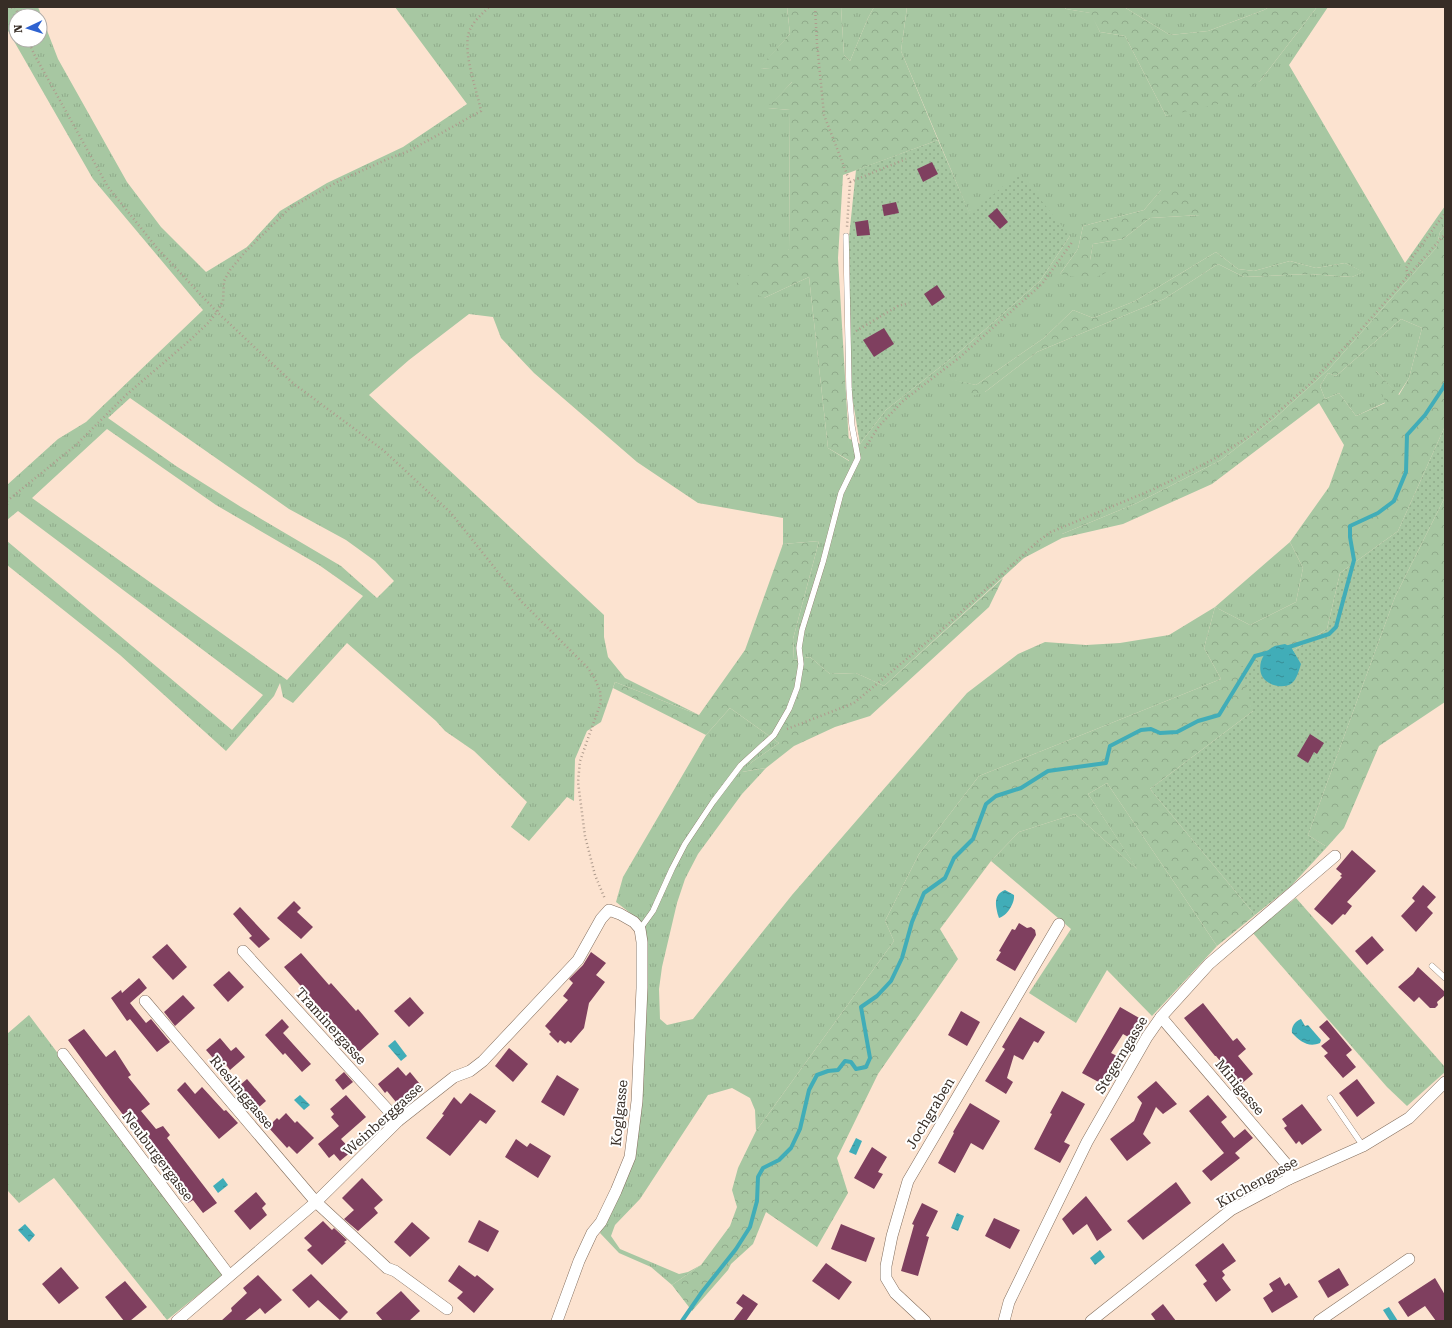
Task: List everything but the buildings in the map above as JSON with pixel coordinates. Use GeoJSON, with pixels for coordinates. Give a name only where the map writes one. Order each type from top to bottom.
{"type":"FeatureCollection","features":[{"type":"Feature","properties":{"kind":"street","name":"Stegerngasse"},"geometry":{"type":"LineString","coordinates":[[1004,1321],[1009,1302],[1087,1142],[1146,1037],[1161,1017],[1209,964],[1335,856]]}},
{"type":"Feature","properties":{"kind":"street"},"geometry":{"type":"LineString","coordinates":[[609,910],[634,922],[640,929]]}},
{"type":"Feature","properties":{"kind":"street","name":"Weinberggasse"},"geometry":{"type":"LineString","coordinates":[[177,1321],[316,1202],[398,1122],[454,1077],[470,1071],[483,1061],[578,960],[601,920],[609,910]]}},
{"type":"Feature","properties":{"kind":"street","name":"Jochgraben"},"geometry":{"type":"LineString","coordinates":[[925,1321],[895,1293],[886,1278],[886,1266],[892,1236],[908,1181],[1059,924]]}},
{"type":"Feature","properties":{"kind":"street","name":"Koglgasse"},"geometry":{"type":"LineString","coordinates":[[557,1321],[579,1261],[592,1233],[601,1222],[630,1157],[637,1101],[642,995],[643,949],[640,929]]}},
{"type":"Feature","properties":{"kind":"street","name":"Traminergasse"},"geometry":{"type":"LineString","coordinates":[[243,951],[398,1122]]}},
{"type":"Feature","properties":{"kind":"street","name":"Rieslinggasse"},"geometry":{"type":"LineString","coordinates":[[145,1001],[316,1202],[387,1268],[395,1271],[447,1309]]}},
{"type":"Feature","properties":{"kind":"street","name":"Minigasse"},"geometry":{"type":"LineString","coordinates":[[1161,1017],[1287,1166],[1289,1179]]}},
{"type":"Feature","properties":{"kind":"street","name":"Neuburgergasse"},"geometry":{"type":"LineString","coordinates":[[63,1054],[229,1275]]}},
{"type":"Feature","properties":{"kind":"street","name":"Kirchengasse"},"geometry":{"type":"LineString","coordinates":[[1091,1321],[1231,1210],[1289,1179],[1362,1146],[1409,1118],[1445,1082]]}},
{"type":"Feature","properties":{"kind":"street"},"geometry":{"type":"LineString","coordinates":[[1320,1321],[1409,1259]]}},
{"type":"Feature","properties":{"kind":"lane"},"geometry":{"type":"LineString","coordinates":[[640,929],[653,911],[672,868],[685,844],[713,802],[741,765],[774,735],[789,709],[797,688],[802,664],[799,648],[802,630],[823,562],[841,493],[858,458],[852,426],[849,388],[846,236]]}},
{"type":"Feature","properties":{"kind":"lane"},"geometry":{"type":"LineString","coordinates":[[1432,966],[1445,978]]}},
{"type":"Feature","properties":{"kind":"lane"},"geometry":{"type":"LineString","coordinates":[[1330,1098],[1362,1146]]}},
{"type":"Feature","properties":{"kind":"path"},"geometry":{"type":"LineString","coordinates":[[7,9],[14,7]]}},
{"type":"Feature","properties":{"kind":"path"},"geometry":{"type":"LineString","coordinates":[[7,501],[76,445],[117,404],[209,322],[223,301],[224,282],[230,270],[246,251],[290,208],[339,181],[409,151],[481,111],[478,94],[468,59],[468,34],[471,26],[489,7]]}},
{"type":"Feature","properties":{"kind":"path"},"geometry":{"type":"LineString","coordinates":[[815,7],[824,115],[850,182],[846,236]]}},
{"type":"Feature","properties":{"kind":"path"},"geometry":{"type":"LineString","coordinates":[[31,48],[108,187],[157,248],[217,312],[294,384],[383,450],[451,513],[521,600],[588,668],[596,679],[600,691],[601,702],[580,761],[578,782],[585,836],[595,874],[609,910]]}},
{"type":"Feature","properties":{"kind":"path"},"geometry":{"type":"LineString","coordinates":[[850,182],[906,159]]}},
{"type":"Feature","properties":{"kind":"path"},"geometry":{"type":"LineString","coordinates":[[1409,275],[1406,268],[1445,213]]}},
{"type":"Feature","properties":{"kind":"path"},"geometry":{"type":"LineString","coordinates":[[774,735],[854,703],[946,626],[1037,542],[1051,532],[1160,486],[1214,459],[1254,433],[1310,384],[1357,334],[1445,234]]}},
{"type":"Feature","properties":{"kind":"path"},"geometry":{"type":"LineString","coordinates":[[858,458],[879,426],[903,401],[960,357],[1042,284],[1073,241]]}},
{"type":"Feature","properties":{"kind":"path"},"geometry":{"type":"LineString","coordinates":[[849,335],[898,306],[909,303]]}},
{"type":"Feature","properties":{"kind":"green space"},"geometry":{"type":"Polygon","coordinates":[[[7,7],[38,7],[8,8],[8,31],[7,7]]]}},
{"type":"Feature","properties":{"kind":"green space"},"geometry":{"type":"Polygon","coordinates":[[[395,7],[787,7],[790,34],[760,68],[792,70],[792,82],[768,108],[790,110],[789,249],[764,298],[809,277],[828,448],[849,461],[848,438],[860,444],[886,410],[964,348],[1040,281],[1070,236],[970,215],[901,51],[907,7],[1064,7],[1066,9],[1091,13],[1100,32],[1125,36],[1166,116],[1260,81],[1317,7],[1328,7],[1289,65],[1405,263],[1445,206],[1445,226],[1440,232],[1436,248],[1329,369],[1275,418],[1221,460],[1137,503],[1062,534],[1062,538],[1024,558],[884,686],[856,673],[830,674],[810,657],[794,660],[793,639],[819,541],[783,544],[783,518],[698,503],[637,462],[534,373],[501,338],[493,317],[469,314],[409,360],[369,395],[604,615],[604,637],[608,657],[625,678],[699,715],[615,682],[601,722],[587,731],[575,759],[574,801],[567,797],[529,841],[511,827],[527,802],[474,751],[445,731],[436,721],[347,643],[293,703],[283,697],[280,683],[274,696],[226,751],[120,655],[7,565],[7,541],[232,730],[263,695],[18,511],[7,520],[7,485],[58,439],[86,422],[203,310],[93,179],[18,48],[48,48],[48,33],[58,59],[127,182],[161,227],[206,272],[247,247],[280,211],[327,183],[403,147],[467,104],[395,7]],[[1161,190],[1144,210],[1083,226],[1078,249],[1060,274],[1090,260],[1093,244],[1123,239],[1150,218],[1200,215],[1161,190]],[[1216,252],[1135,301],[1093,318],[1073,310],[1044,338],[976,385],[952,380],[985,392],[1037,352],[1164,299],[1218,264],[1244,277],[1308,274],[1352,277],[1363,272],[1345,263],[1316,268],[1290,261],[1254,271],[1238,269],[1216,252]],[[130,398],[108,418],[176,466],[241,507],[341,566],[377,598],[394,581],[375,561],[346,540],[289,509],[130,398]],[[107,429],[32,498],[287,680],[363,596],[319,565],[216,505],[107,429]]]}},
{"type":"Feature","properties":{"kind":"green space"},"geometry":{"type":"Polygon","coordinates":[[[787,7],[841,7],[844,55],[850,61],[874,7],[907,7],[901,51],[938,140],[843,175],[838,258],[850,461],[828,448],[809,277],[764,298],[735,284],[789,249],[790,110],[767,108],[792,82],[792,71],[759,68],[790,34],[787,7]]]}},
{"type":"Feature","properties":{"kind":"green space"},"geometry":{"type":"Polygon","coordinates":[[[841,7],[874,7],[850,61],[844,55],[841,7]]]}},
{"type":"Feature","properties":{"kind":"green space"},"geometry":{"type":"Polygon","coordinates":[[[1064,7],[1124,7],[1170,35],[1208,31],[1269,7],[1317,7],[1260,81],[1227,102],[1166,116],[1125,36],[1100,32],[1090,13],[1066,9],[1064,7]]]}},
{"type":"Feature","properties":{"kind":"green space"},"geometry":{"type":"Polygon","coordinates":[[[1124,7],[1269,7],[1208,31],[1170,35],[1124,7]]]}},
{"type":"Feature","properties":{"kind":"green space"},"geometry":{"type":"Polygon","coordinates":[[[938,140],[970,214],[1019,173],[1070,236],[1040,281],[964,348],[886,410],[860,444],[851,390],[849,237],[856,170],[938,140]]]}},
{"type":"Feature","properties":{"kind":"green space"},"geometry":{"type":"Polygon","coordinates":[[[1183,188],[1199,208],[1200,215],[1150,218],[1123,239],[1093,244],[1090,260],[1110,271],[1090,280],[1060,274],[1078,249],[1083,226],[1144,210],[1161,190],[1183,188]]]}},
{"type":"Feature","properties":{"kind":"green space"},"geometry":{"type":"Polygon","coordinates":[[[1445,226],[1445,426],[1398,531],[1340,573],[1327,629],[1288,654],[1253,711],[1150,789],[1255,915],[1217,946],[1107,783],[1088,794],[1138,870],[1075,814],[1019,832],[991,861],[940,929],[958,959],[878,1074],[837,1158],[848,1193],[817,1247],[766,1212],[753,1244],[731,1264],[728,1270],[692,1311],[672,1285],[701,1265],[730,1226],[737,1207],[732,1190],[738,1168],[756,1131],[894,941],[885,921],[919,854],[979,776],[1221,679],[1204,648],[1215,607],[1250,625],[1296,602],[1303,568],[1290,542],[1329,487],[1344,445],[1319,403],[1212,484],[1123,524],[1062,538],[1062,534],[1137,503],[1221,460],[1275,418],[1329,369],[1436,248],[1440,232],[1445,226]],[[1401,319],[1336,376],[1328,373],[1320,386],[1325,399],[1339,393],[1356,416],[1385,403],[1375,370],[1399,395],[1409,378],[1422,328],[1401,319]]]}},
{"type":"Feature","properties":{"kind":"green space"},"geometry":{"type":"Polygon","coordinates":[[[1216,252],[1238,269],[1254,271],[1290,261],[1316,268],[1345,263],[1364,272],[1352,277],[1308,274],[1244,277],[1218,264],[1164,299],[1037,352],[985,392],[966,398],[951,379],[976,385],[1044,338],[1073,310],[1093,318],[1135,301],[1216,252]]]}},
{"type":"Feature","properties":{"kind":"green space"},"geometry":{"type":"Polygon","coordinates":[[[1401,319],[1422,328],[1409,378],[1398,395],[1376,371],[1386,402],[1356,416],[1339,393],[1325,399],[1320,386],[1328,373],[1336,376],[1401,319]]]}},
{"type":"Feature","properties":{"kind":"green space"},"geometry":{"type":"Polygon","coordinates":[[[1445,426],[1445,497],[1395,597],[1308,835],[1327,847],[1291,886],[1255,915],[1150,789],[1253,711],[1239,667],[1288,654],[1327,629],[1340,573],[1398,531],[1445,426]]]}},
{"type":"Feature","properties":{"kind":"green space"},"geometry":{"type":"Polygon","coordinates":[[[1445,497],[1445,702],[1379,746],[1344,828],[1327,847],[1308,835],[1395,597],[1445,497]]]}},
{"type":"Feature","properties":{"kind":"green space"},"geometry":{"type":"Polygon","coordinates":[[[819,541],[793,639],[794,660],[810,657],[830,674],[856,673],[884,686],[1003,578],[989,607],[870,716],[835,727],[794,746],[766,768],[741,772],[752,762],[779,743],[730,708],[706,735],[613,688],[615,682],[699,715],[745,650],[783,544],[819,541]]]}},
{"type":"Feature","properties":{"kind":"green space"},"geometry":{"type":"Polygon","coordinates":[[[1290,542],[1303,568],[1296,602],[1250,625],[1215,607],[1290,542]]]}},
{"type":"Feature","properties":{"kind":"green space"},"geometry":{"type":"Polygon","coordinates":[[[1215,607],[1204,648],[1221,679],[979,776],[919,854],[885,921],[894,941],[756,1131],[755,1110],[750,1098],[732,1088],[708,1095],[640,1199],[615,1225],[611,1236],[620,1249],[679,1274],[688,1272],[701,1265],[672,1285],[651,1267],[619,1253],[600,1233],[630,1170],[646,942],[634,916],[616,902],[623,877],[706,735],[730,708],[779,743],[752,762],[742,772],[766,768],[742,794],[698,854],[685,879],[677,903],[662,967],[659,989],[660,1019],[667,1025],[693,1019],[792,895],[967,693],[1018,654],[1045,642],[1086,645],[1120,643],[1169,635],[1215,607]]]}},
{"type":"Feature","properties":{"kind":"green space"},"geometry":{"type":"Polygon","coordinates":[[[1107,783],[1217,946],[1152,1016],[1107,970],[1076,1023],[1029,993],[1071,929],[991,861],[1019,832],[1075,814],[1137,869],[1088,794],[1107,783]]]}},
{"type":"Feature","properties":{"kind":"green space"},"geometry":{"type":"Polygon","coordinates":[[[1296,898],[1445,1067],[1445,1072],[1407,1106],[1387,1087],[1252,932],[1296,898]]]}},
{"type":"Feature","properties":{"kind":"green space"},"geometry":{"type":"Polygon","coordinates":[[[29,1015],[224,1274],[167,1320],[54,1178],[19,1203],[7,1191],[7,1034],[29,1015]]]}},
{"type":"Feature","properties":{"kind":"water"},"geometry":{"type":"Polygon","coordinates":[[[1285,644],[1291,647],[1301,664],[1297,677],[1292,683],[1284,686],[1276,686],[1267,682],[1262,676],[1260,668],[1261,663],[1264,655],[1269,649],[1285,644]]]}},
{"type":"Feature","properties":{"kind":"water"},"geometry":{"type":"Polygon","coordinates":[[[1005,890],[1014,895],[1014,898],[1008,912],[999,918],[996,902],[998,895],[1005,890]]]}},
{"type":"Feature","properties":{"kind":"water"},"geometry":{"type":"Polygon","coordinates":[[[1301,1019],[1305,1026],[1308,1025],[1321,1040],[1320,1043],[1312,1045],[1304,1043],[1292,1033],[1294,1024],[1301,1019]]]}},
{"type":"Feature","properties":{"kind":"water"},"geometry":{"type":"Polygon","coordinates":[[[395,1040],[407,1056],[401,1061],[388,1046],[395,1040]]]}},
{"type":"Feature","properties":{"kind":"water"},"geometry":{"type":"Polygon","coordinates":[[[300,1095],[310,1105],[304,1110],[294,1100],[300,1095]]]}},
{"type":"Feature","properties":{"kind":"water"},"geometry":{"type":"Polygon","coordinates":[[[856,1138],[862,1141],[856,1155],[849,1152],[856,1138]]]}},
{"type":"Feature","properties":{"kind":"water"},"geometry":{"type":"Polygon","coordinates":[[[223,1178],[228,1185],[218,1193],[213,1186],[223,1178]]]}},
{"type":"Feature","properties":{"kind":"water"},"geometry":{"type":"Polygon","coordinates":[[[957,1213],[964,1216],[958,1231],[951,1228],[957,1213]]]}},
{"type":"Feature","properties":{"kind":"water"},"geometry":{"type":"Polygon","coordinates":[[[25,1224],[35,1235],[29,1242],[18,1230],[25,1224]]]}},
{"type":"Feature","properties":{"kind":"water"},"geometry":{"type":"Polygon","coordinates":[[[1100,1250],[1105,1257],[1095,1265],[1090,1258],[1100,1250]]]}},
{"type":"Feature","properties":{"kind":"water"},"geometry":{"type":"Polygon","coordinates":[[[1389,1307],[1398,1321],[1390,1321],[1383,1310],[1389,1307]]]}},
{"type":"Feature","properties":{"kind":"waterway"},"geometry":{"type":"LineString","coordinates":[[1286,648],[1329,634],[1336,627],[1354,560],[1350,537],[1350,526],[1378,513],[1394,501],[1406,472],[1407,435],[1425,415],[1445,384]]}},
{"type":"Feature","properties":{"kind":"waterway"},"geometry":{"type":"LineString","coordinates":[[682,1321],[702,1292],[736,1249],[750,1227],[757,1201],[758,1177],[763,1168],[779,1160],[791,1148],[800,1129],[809,1090],[817,1075],[828,1071],[838,1070],[845,1061],[851,1062],[856,1069],[866,1067],[870,1058],[861,1007],[877,996],[891,981],[902,958],[912,922],[924,893],[945,878],[954,858],[973,839],[986,804],[996,796],[1021,788],[1048,771],[1106,763],[1110,746],[1141,730],[1151,729],[1160,733],[1177,732],[1198,721],[1219,715],[1255,656],[1270,652]]}}]}
